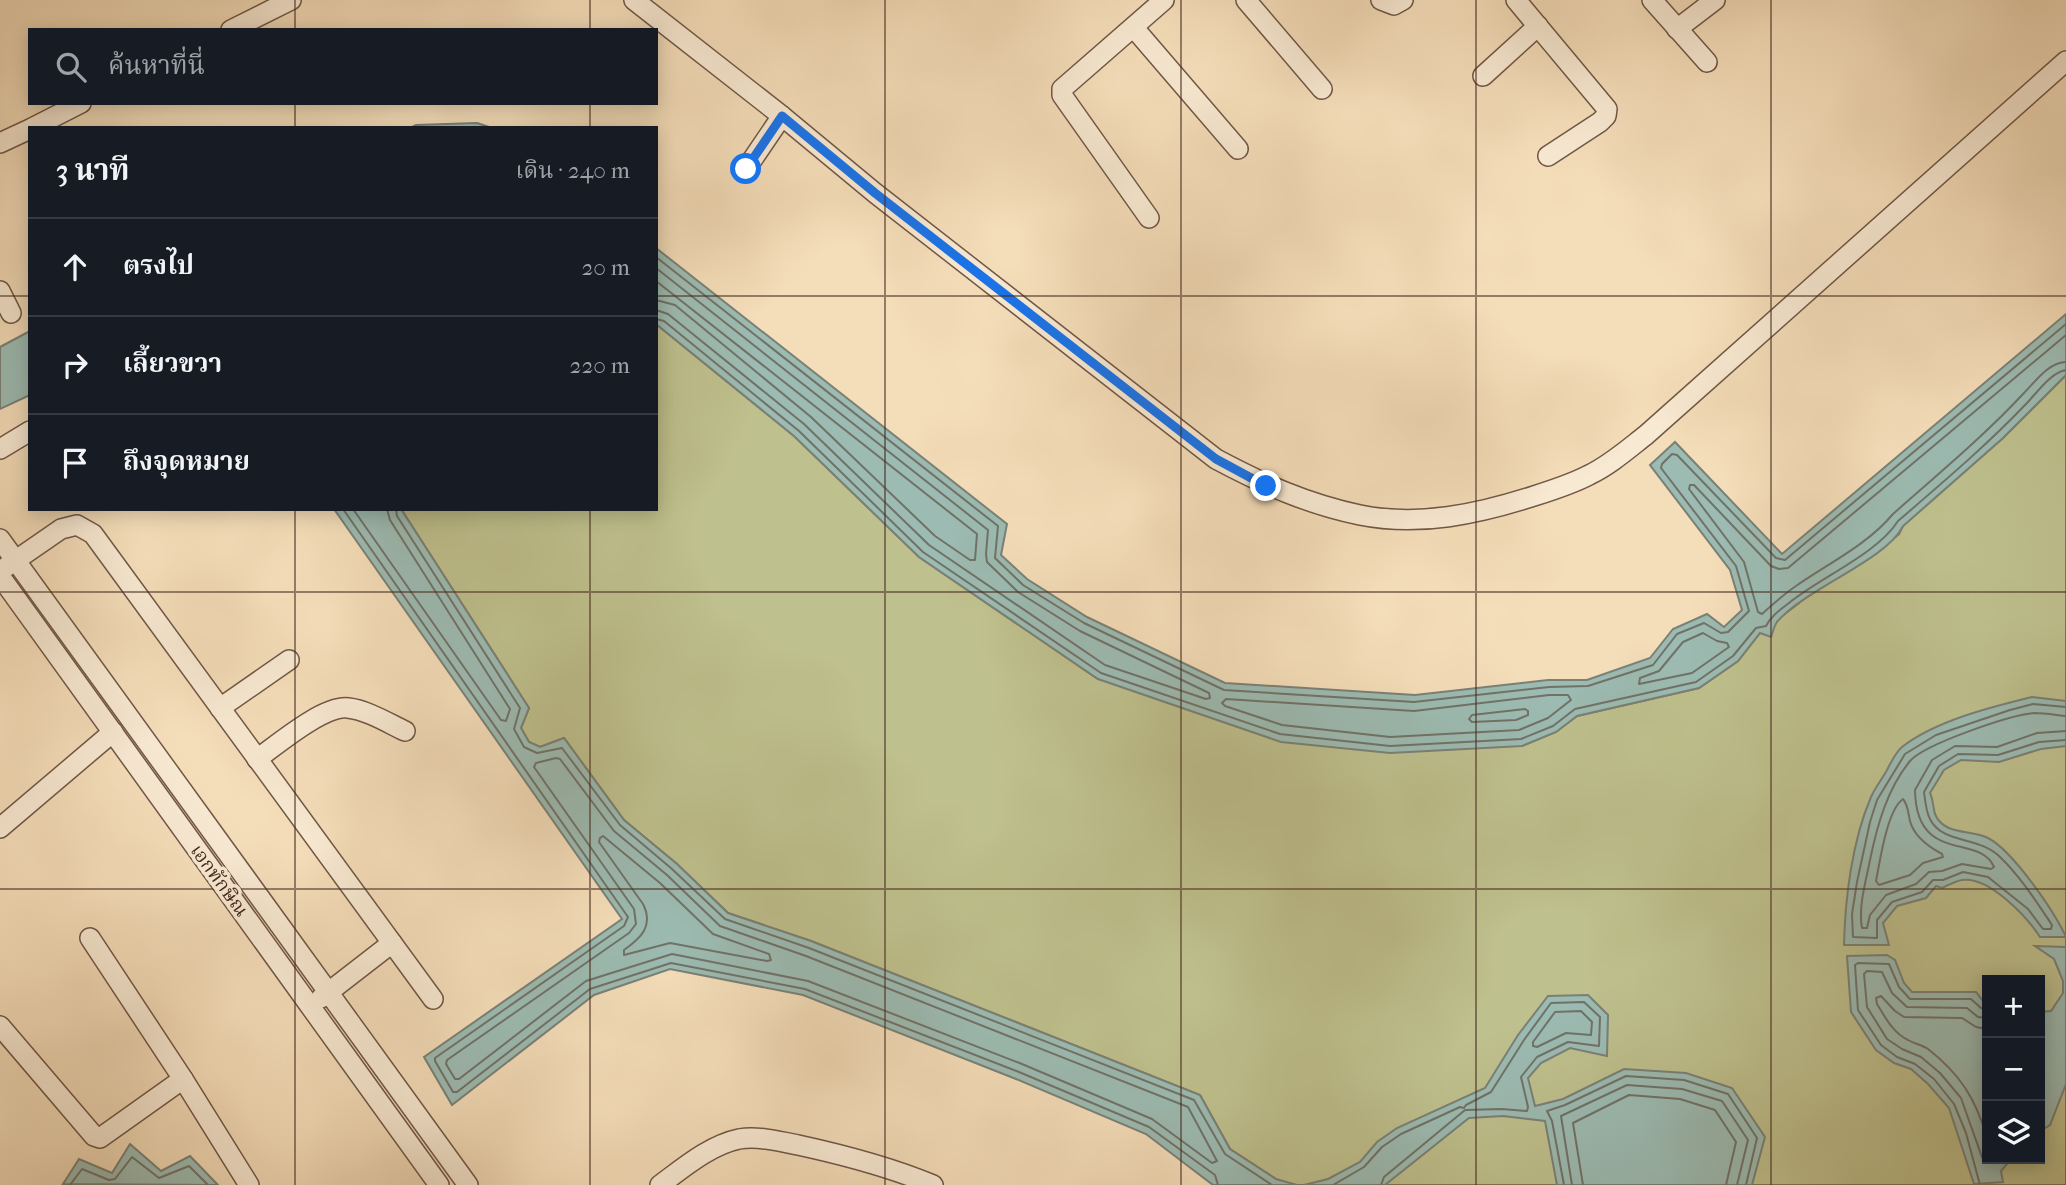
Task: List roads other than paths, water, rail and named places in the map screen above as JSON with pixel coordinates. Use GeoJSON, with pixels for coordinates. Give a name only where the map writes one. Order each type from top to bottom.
{"type":"FeatureCollection","features":[{"type":"Feature","properties":{"kind":"street"},"geometry":{"type":"LineString","coordinates":[[234,28],[291,0]]}},
{"type":"Feature","properties":{"kind":"street"},"geometry":{"type":"LineString","coordinates":[[1149,218],[1062,95],[1062,89],[1164,0]]}},
{"type":"Feature","properties":{"kind":"street"},"geometry":{"type":"LineString","coordinates":[[1246,0],[1322,89]]}},
{"type":"Feature","properties":{"kind":"street"},"geometry":{"type":"LineString","coordinates":[[1381,0],[1394,5],[1403,0]]}},
{"type":"Feature","properties":{"kind":"street"},"geometry":{"type":"LineString","coordinates":[[1516,0],[1606,109],[1606,116],[1600,122],[1548,156]]}},
{"type":"Feature","properties":{"kind":"street"},"geometry":{"type":"LineString","coordinates":[[1652,0],[1707,62]]}},
{"type":"Feature","properties":{"kind":"street"},"geometry":{"type":"LineString","coordinates":[[1677,29],[1716,0]]}},
{"type":"Feature","properties":{"kind":"street"},"geometry":{"type":"LineString","coordinates":[[646,3],[875,193],[1216,459],[1266,486],[1312,502],[1362,515],[1434,518],[1492,509],[1571,484],[1616,458],[1646,435],[2066,61]]}},
{"type":"Feature","properties":{"kind":"street"},"geometry":{"type":"LineString","coordinates":[[1483,76],[1538,26]]}},
{"type":"Feature","properties":{"kind":"street"},"geometry":{"type":"LineString","coordinates":[[1133,28],[1238,149]]}},
{"type":"Feature","properties":{"kind":"street"},"geometry":{"type":"LineString","coordinates":[[41,126],[78,105]]}},
{"type":"Feature","properties":{"kind":"street"},"geometry":{"type":"LineString","coordinates":[[746,169],[782,116]]}},
{"type":"Feature","properties":{"kind":"street"},"geometry":{"type":"LineString","coordinates":[[0,143],[28,133]]}},
{"type":"Feature","properties":{"kind":"street"},"geometry":{"type":"LineString","coordinates":[[0,291],[11,313]]}},
{"type":"Feature","properties":{"kind":"street"},"geometry":{"type":"LineString","coordinates":[[0,449],[28,432]]}},
{"type":"Feature","properties":{"kind":"street"},"geometry":{"type":"LineString","coordinates":[[5,569],[61,529],[77,525],[93,534],[433,999]]}},
{"type":"Feature","properties":{"kind":"street"},"geometry":{"type":"LineString","coordinates":[[0,539],[5,569],[329,992],[468,1185]]}},
{"type":"Feature","properties":{"kind":"street","name":"เอกทักษิณ"},"geometry":{"type":"LineString","coordinates":[[5,569],[113,732],[439,1185]]}},
{"type":"Feature","properties":{"kind":"street"},"geometry":{"type":"LineString","coordinates":[[220,708],[289,660]]}},
{"type":"Feature","properties":{"kind":"street"},"geometry":{"type":"LineString","coordinates":[[257,759],[335,708],[360,711],[405,731]]}},
{"type":"Feature","properties":{"kind":"street"},"geometry":{"type":"LineString","coordinates":[[0,828],[113,732]]}},
{"type":"Feature","properties":{"kind":"street"},"geometry":{"type":"LineString","coordinates":[[90,938],[249,1185]]}},
{"type":"Feature","properties":{"kind":"street"},"geometry":{"type":"LineString","coordinates":[[311,1006],[392,943]]}},
{"type":"Feature","properties":{"kind":"street"},"geometry":{"type":"LineString","coordinates":[[0,1026],[94,1136],[100,1138],[183,1079]]}},
{"type":"Feature","properties":{"kind":"street"},"geometry":{"type":"LineString","coordinates":[[660,1185],[711,1151],[739,1139],[758,1139],[832,1152],[910,1175],[933,1185]]}},
{"type":"Feature","properties":{"kind":"water"},"geometry":{"type":"Polygon","coordinates":[[[477,123],[486,126],[414,126],[477,123]]]}},
{"type":"Feature","properties":{"kind":"water"},"geometry":{"type":"Polygon","coordinates":[[[658,250],[1007,524],[1001,555],[1027,579],[1087,617],[1225,683],[1415,695],[1548,680],[1587,680],[1650,658],[1673,629],[1707,614],[1724,627],[1742,610],[1730,570],[1650,465],[1675,442],[1782,554],[2066,314],[2066,375],[2003,438],[1903,526],[1894,539],[1880,551],[1789,610],[1777,622],[1771,637],[1760,633],[1738,661],[1699,688],[1577,716],[1556,732],[1522,746],[1390,753],[1281,742],[1098,679],[919,557],[794,436],[658,326],[658,250]]]}},
{"type":"Feature","properties":{"kind":"water"},"geometry":{"type":"Polygon","coordinates":[[[28,332],[28,396],[0,409],[0,347],[28,332]]]}},
{"type":"Feature","properties":{"kind":"water"},"geometry":{"type":"Polygon","coordinates":[[[335,511],[402,511],[529,708],[521,728],[529,742],[540,747],[564,738],[624,820],[677,864],[728,913],[811,941],[1200,1095],[1230,1149],[1276,1179],[1297,1185],[1213,1185],[1146,1134],[1016,1079],[803,995],[670,969],[594,995],[452,1105],[424,1057],[622,919],[335,511]]]}},
{"type":"Feature","properties":{"kind":"water"},"geometry":{"type":"Polygon","coordinates":[[[2032,697],[2066,701],[2066,746],[2041,749],[1999,762],[1961,760],[1944,770],[1930,793],[1935,814],[1945,826],[1988,838],[2009,855],[2043,898],[2066,937],[2040,937],[2017,909],[1995,891],[1973,880],[1962,880],[1942,888],[1936,886],[1926,898],[1897,906],[1883,923],[1889,945],[1844,945],[1848,890],[1854,851],[1864,814],[1898,752],[1915,738],[1947,722],[2032,697]]]}},
{"type":"Feature","properties":{"kind":"water"},"geometry":{"type":"Polygon","coordinates":[[[2035,946],[2066,947],[2066,1084],[2050,1125],[2045,1128],[2045,1012],[2051,1011],[2063,993],[2063,981],[2054,959],[2035,946]]]}},
{"type":"Feature","properties":{"kind":"water"},"geometry":{"type":"Polygon","coordinates":[[[1887,955],[1895,960],[1904,983],[1912,992],[1976,992],[1982,1000],[1982,1164],[2007,1164],[2001,1171],[2003,1182],[1974,1184],[1949,1108],[1911,1069],[1894,1063],[1876,1050],[1851,1012],[1847,956],[1887,955]]]}},
{"type":"Feature","properties":{"kind":"water"},"geometry":{"type":"Polygon","coordinates":[[[1588,995],[1608,1015],[1607,1056],[1570,1048],[1541,1063],[1528,1078],[1535,1106],[1563,1099],[1624,1069],[1686,1073],[1732,1088],[1765,1137],[1752,1185],[1557,1185],[1545,1121],[1503,1116],[1469,1118],[1385,1185],[1304,1185],[1328,1179],[1360,1162],[1377,1142],[1397,1128],[1485,1088],[1518,1035],[1548,996],[1588,995]]]}},
{"type":"Feature","properties":{"kind":"water"},"geometry":{"type":"Polygon","coordinates":[[[130,1144],[161,1171],[190,1156],[218,1185],[63,1184],[79,1159],[112,1173],[130,1144]]]}}]}
